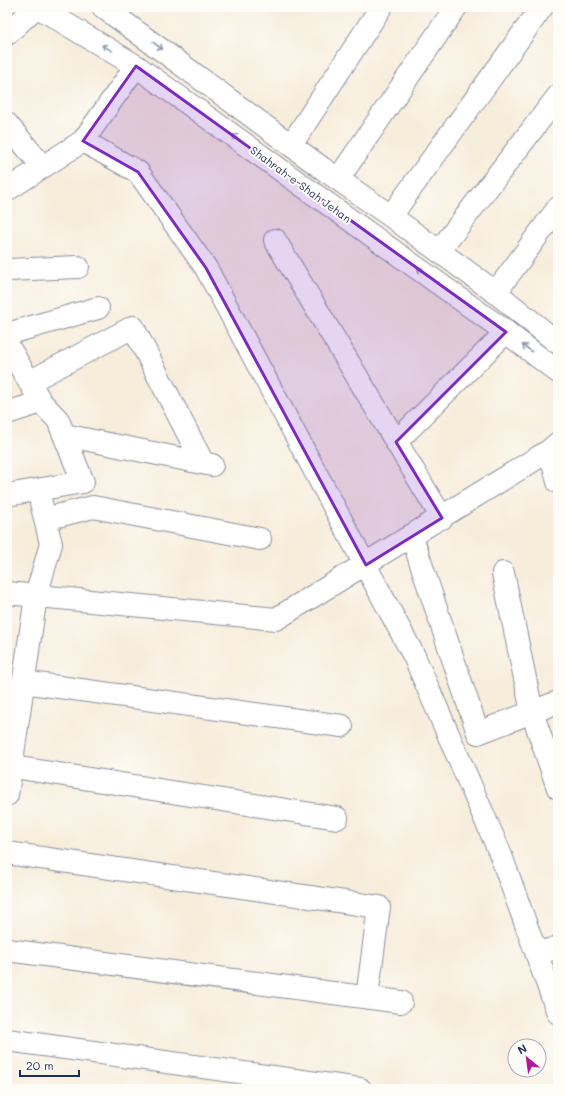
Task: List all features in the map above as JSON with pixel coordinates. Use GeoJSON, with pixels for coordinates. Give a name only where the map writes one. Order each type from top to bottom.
{"type":"FeatureCollection","features":[{"type":"Feature","properties":{"kind":"street"},"geometry":{"type":"LineString","coordinates":[[7,34],[37,7]]}},
{"type":"Feature","properties":{"kind":"street","name":"Shahrah-e-Shah Jehan"},"geometry":{"type":"LineString","coordinates":[[37,7],[136,66],[506,332],[558,372]]}},
{"type":"Feature","properties":{"kind":"street"},"geometry":{"type":"LineString","coordinates":[[104,7],[291,145],[396,209],[558,334]]}},
{"type":"Feature","properties":{"kind":"street"},"geometry":{"type":"LineString","coordinates":[[291,145],[380,7]]}},
{"type":"Feature","properties":{"kind":"street"},"geometry":{"type":"LineString","coordinates":[[332,170],[456,7]]}},
{"type":"Feature","properties":{"kind":"street"},"geometry":{"type":"LineString","coordinates":[[396,209],[542,7]]}},
{"type":"Feature","properties":{"kind":"street"},"geometry":{"type":"LineString","coordinates":[[7,190],[83,141],[136,66]]}},
{"type":"Feature","properties":{"kind":"street"},"geometry":{"type":"LineString","coordinates":[[443,246],[558,96]]}},
{"type":"Feature","properties":{"kind":"street"},"geometry":{"type":"LineString","coordinates":[[7,124],[43,167]]}},
{"type":"Feature","properties":{"kind":"street"},"geometry":{"type":"LineString","coordinates":[[83,141],[138,172],[206,268],[414,656],[500,853],[558,1013]]}},
{"type":"Feature","properties":{"kind":"street"},"geometry":{"type":"LineString","coordinates":[[332,170],[392,217],[495,292],[558,343]]}},
{"type":"Feature","properties":{"kind":"street"},"geometry":{"type":"LineString","coordinates":[[499,288],[558,208]]}},
{"type":"Feature","properties":{"kind":"street"},"geometry":{"type":"LineString","coordinates":[[275,240],[442,518]]}},
{"type":"Feature","properties":{"kind":"street"},"geometry":{"type":"LineString","coordinates":[[7,270],[78,267]]}},
{"type":"Feature","properties":{"kind":"street"},"geometry":{"type":"LineString","coordinates":[[7,334],[98,308]]}},
{"type":"Feature","properties":{"kind":"street"},"geometry":{"type":"LineString","coordinates":[[29,382],[133,327],[210,465],[64,435]]}},
{"type":"Feature","properties":{"kind":"street"},"geometry":{"type":"LineString","coordinates":[[396,442],[506,332]]}},
{"type":"Feature","properties":{"kind":"street"},"geometry":{"type":"LineString","coordinates":[[7,344],[41,402],[58,420],[83,482],[7,495]]}},
{"type":"Feature","properties":{"kind":"street"},"geometry":{"type":"LineString","coordinates":[[7,413],[41,402]]}},
{"type":"Feature","properties":{"kind":"street"},"geometry":{"type":"LineString","coordinates":[[7,593],[276,619],[412,537],[554,447],[558,482]]}},
{"type":"Feature","properties":{"kind":"street"},"geometry":{"type":"LineString","coordinates":[[7,794],[9,766],[36,596],[51,544],[38,490]]}},
{"type":"Feature","properties":{"kind":"street"},"geometry":{"type":"LineString","coordinates":[[45,519],[93,507],[260,539]]}},
{"type":"Feature","properties":{"kind":"street"},"geometry":{"type":"LineString","coordinates":[[412,537],[478,733],[558,702]]}},
{"type":"Feature","properties":{"kind":"street"},"geometry":{"type":"LineString","coordinates":[[503,573],[532,712],[558,788]]}},
{"type":"Feature","properties":{"kind":"street"},"geometry":{"type":"LineString","coordinates":[[23,682],[342,726]]}},
{"type":"Feature","properties":{"kind":"street"},"geometry":{"type":"LineString","coordinates":[[9,766],[337,818]]}},
{"type":"Feature","properties":{"kind":"street"},"geometry":{"type":"LineString","coordinates":[[7,853],[379,907],[367,997]]}},
{"type":"Feature","properties":{"kind":"street"},"geometry":{"type":"LineString","coordinates":[[537,954],[558,947]]}},
{"type":"Feature","properties":{"kind":"street"},"geometry":{"type":"LineString","coordinates":[[7,950],[401,1002]]}},
{"type":"Feature","properties":{"kind":"street"},"geometry":{"type":"LineString","coordinates":[[7,1040],[360,1089]]}},
{"type":"Feature","properties":{"kind":"highlighted area"},"geometry":{"type":"Polygon","coordinates":[[[136,66],[506,332],[396,442],[442,518],[366,565],[206,268],[138,172],[83,141],[136,66]]]}}]}
